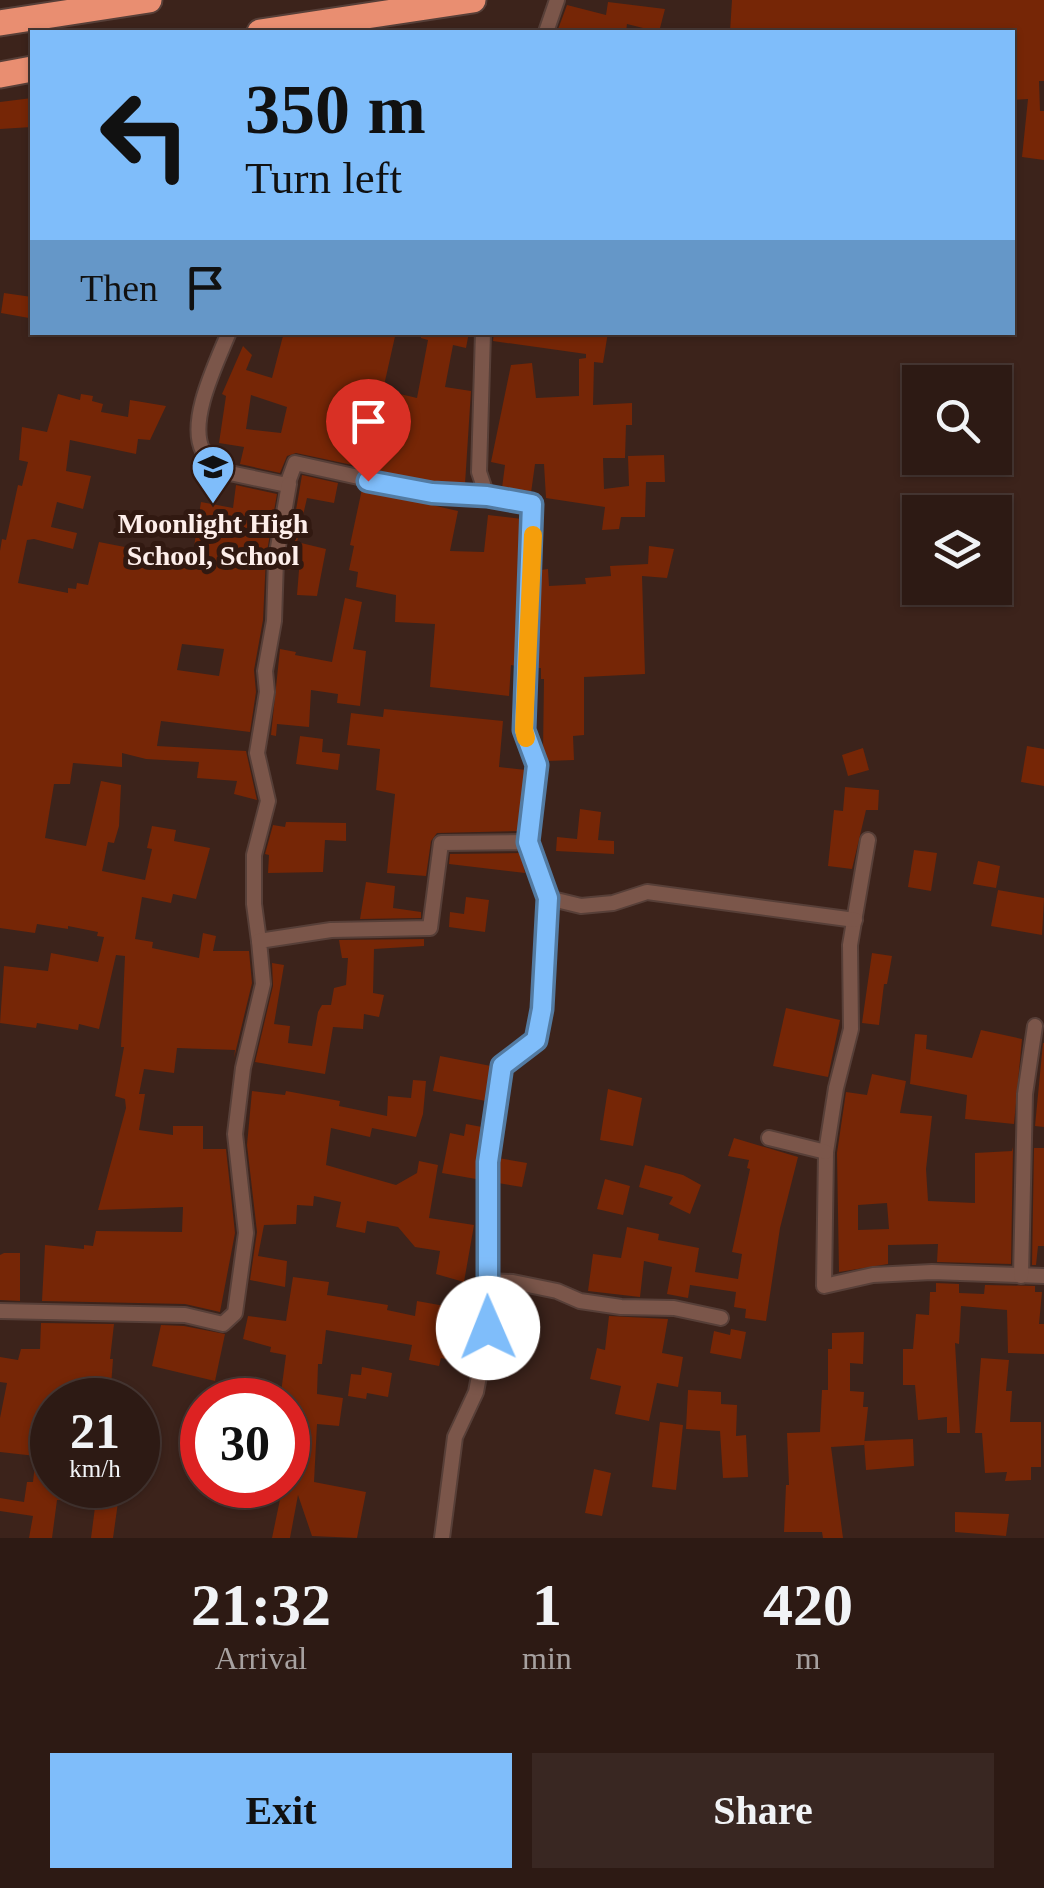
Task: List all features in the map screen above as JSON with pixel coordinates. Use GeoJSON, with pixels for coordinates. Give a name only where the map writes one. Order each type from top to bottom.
{"type":"FeatureCollection","features":[{"type":"Feature","properties":{"kind":"highway"},"geometry":{"type":"LineString","coordinates":[[0,23],[149,0]]}},
{"type":"Feature","properties":{"kind":"highway"},"geometry":{"type":"LineString","coordinates":[[273,30],[473,0]]}},
{"type":"Feature","properties":{"kind":"highway"},"geometry":{"type":"LineString","coordinates":[[0,75],[30,69]]}},
{"type":"Feature","properties":{"kind":"street"},"geometry":{"type":"LineString","coordinates":[[547,30],[557,0]]}},
{"type":"Feature","properties":{"kind":"street"},"geometry":{"type":"LineString","coordinates":[[228,335],[207,385],[200,445],[225,472],[289,484]]}},
{"type":"Feature","properties":{"kind":"street"},"geometry":{"type":"LineString","coordinates":[[484,335],[484,395],[478,450],[479,472],[487,496]]}},
{"type":"Feature","properties":{"kind":"street"},"geometry":{"type":"LineString","coordinates":[[0,1311],[185,1315],[223,1324],[235,1312],[246,1233],[235,1134],[243,1068],[263,984],[253,866],[268,801],[257,753],[274,621],[276,559],[295,463],[432,493],[487,496],[532,504],[524,730],[537,765],[528,842],[548,898],[542,1009],[536,1040],[502,1066],[488,1162],[488,1328],[476,1392],[456,1437],[442,1538]]}},
{"type":"Feature","properties":{"kind":"street"},"geometry":{"type":"LineString","coordinates":[[868,840],[850,945],[851,1029],[826,1152],[824,1286],[872,1275],[932,1272],[1044,1276]]}},
{"type":"Feature","properties":{"kind":"street"},"geometry":{"type":"LineString","coordinates":[[259,940],[368,927],[430,928],[441,844],[528,842]]}},
{"type":"Feature","properties":{"kind":"street"},"geometry":{"type":"LineString","coordinates":[[548,898],[581,906],[613,904],[647,892],[855,920]]}},
{"type":"Feature","properties":{"kind":"street"},"geometry":{"type":"LineString","coordinates":[[1021,1276],[1024,1094],[1035,1026]]}},
{"type":"Feature","properties":{"kind":"street"},"geometry":{"type":"LineString","coordinates":[[769,1138],[826,1152]]}},
{"type":"Feature","properties":{"kind":"street"},"geometry":{"type":"LineString","coordinates":[[487,1281],[513,1282],[580,1301],[620,1307],[674,1308],[721,1318]]}},
{"type":"Feature","properties":{"kind":"building"},"geometry":{"type":"Polygon","coordinates":[[[732,0],[1044,0],[1044,81],[1039,81],[1040,111],[1044,111],[1044,160],[1022,157],[1028,99],[1015,100],[1015,30],[730,30],[732,0]]]}},
{"type":"Feature","properties":{"kind":"building"},"geometry":{"type":"Polygon","coordinates":[[[608,2],[665,9],[660,30],[627,24],[626,30],[558,30],[567,5],[606,15],[608,2]]]}},
{"type":"Feature","properties":{"kind":"building"},"geometry":{"type":"Polygon","coordinates":[[[30,98],[30,127],[0,129],[0,102],[30,98]]]}},
{"type":"Feature","properties":{"kind":"building"},"geometry":{"type":"Polygon","coordinates":[[[4,293],[30,297],[29,318],[1,313],[4,293]]]}},
{"type":"Feature","properties":{"kind":"building"},"geometry":{"type":"Polygon","coordinates":[[[283,335],[395,335],[383,390],[417,398],[428,340],[421,335],[468,335],[466,348],[453,345],[445,387],[471,391],[465,484],[432,482],[296,453],[287,456],[280,473],[240,464],[244,447],[219,443],[226,396],[222,394],[243,346],[252,355],[246,370],[272,378],[283,335]],[[251,395],[246,429],[281,433],[287,407],[251,395]]]}},
{"type":"Feature","properties":{"kind":"building"},"geometry":{"type":"Polygon","coordinates":[[[494,335],[608,335],[603,363],[594,362],[593,405],[632,403],[632,425],[626,425],[625,458],[603,458],[604,489],[629,486],[628,456],[664,455],[665,482],[646,482],[645,517],[621,517],[619,529],[602,530],[605,507],[546,498],[544,464],[535,464],[531,493],[502,488],[505,465],[491,462],[511,365],[532,363],[536,398],[579,396],[579,359],[586,358],[586,354],[493,341],[494,335]]]}},
{"type":"Feature","properties":{"kind":"building"},"geometry":{"type":"Polygon","coordinates":[[[58,394],[80,400],[81,394],[93,396],[92,401],[103,404],[101,412],[128,417],[130,400],[166,406],[150,440],[138,439],[136,454],[70,440],[66,471],[91,476],[83,509],[57,502],[51,527],[77,533],[73,549],[27,540],[18,583],[68,593],[68,588],[76,589],[77,583],[88,585],[99,542],[192,560],[201,502],[233,508],[236,485],[277,494],[266,557],[250,732],[161,721],[157,746],[246,751],[257,800],[234,794],[237,781],[197,778],[199,762],[146,759],[122,753],[122,767],[73,763],[70,784],[54,784],[45,838],[86,846],[101,781],[121,785],[119,826],[114,843],[108,842],[102,871],[145,880],[152,826],[176,830],[174,841],[210,848],[196,899],[173,894],[171,903],[142,897],[135,939],[153,942],[152,948],[199,958],[203,933],[216,936],[213,951],[249,951],[252,983],[234,1058],[235,1050],[177,1048],[174,1073],[144,1069],[139,1094],[145,1094],[139,1130],[173,1135],[173,1126],[203,1126],[203,1149],[226,1149],[235,1233],[220,1312],[185,1304],[42,1301],[45,1245],[84,1249],[84,1245],[93,1246],[96,1231],[182,1232],[183,1207],[98,1210],[126,1108],[125,1099],[115,1096],[124,1047],[125,956],[116,955],[99,1029],[79,1024],[78,1030],[37,1023],[36,1028],[0,1023],[4,966],[48,971],[51,953],[98,962],[104,937],[97,936],[98,932],[68,926],[37,924],[35,933],[0,928],[0,551],[28,462],[19,460],[22,427],[47,432],[58,394]],[[182,644],[177,670],[219,676],[224,649],[182,644]]]}},
{"type":"Feature","properties":{"kind":"building"},"geometry":{"type":"Polygon","coordinates":[[[302,475],[338,483],[334,503],[307,498],[297,542],[326,549],[317,596],[297,595],[299,570],[286,569],[302,475]]]}},
{"type":"Feature","properties":{"kind":"building"},"geometry":{"type":"Polygon","coordinates":[[[362,489],[458,511],[450,551],[484,552],[488,515],[522,519],[516,666],[511,665],[509,696],[430,687],[435,624],[395,622],[396,595],[356,587],[358,572],[349,570],[354,546],[350,545],[362,489]]]}},
{"type":"Feature","properties":{"kind":"building"},"geometry":{"type":"Polygon","coordinates":[[[649,546],[674,549],[667,578],[642,576],[645,674],[584,677],[584,735],[573,736],[574,760],[547,761],[543,751],[544,679],[541,668],[537,668],[541,570],[548,569],[549,586],[586,584],[585,578],[611,576],[610,566],[648,564],[649,546]]]}},
{"type":"Feature","properties":{"kind":"building"},"geometry":{"type":"Polygon","coordinates":[[[345,598],[362,602],[353,649],[366,651],[360,706],[337,703],[338,694],[311,690],[309,727],[277,724],[276,736],[271,735],[280,649],[332,662],[345,598]]]}},
{"type":"Feature","properties":{"kind":"building"},"geometry":{"type":"Polygon","coordinates":[[[384,709],[503,721],[499,767],[526,770],[519,831],[437,833],[431,841],[426,876],[387,873],[395,794],[376,790],[380,749],[347,745],[351,713],[383,717],[384,709]]]}},
{"type":"Feature","properties":{"kind":"building"},"geometry":{"type":"Polygon","coordinates":[[[300,736],[323,739],[322,752],[340,754],[338,770],[296,764],[300,736]]]}},
{"type":"Feature","properties":{"kind":"building"},"geometry":{"type":"Polygon","coordinates":[[[1027,746],[1044,749],[1044,786],[1021,782],[1027,746]]]}},
{"type":"Feature","properties":{"kind":"building"},"geometry":{"type":"Polygon","coordinates":[[[863,748],[869,770],[848,776],[842,755],[863,748]]]}},
{"type":"Feature","properties":{"kind":"building"},"geometry":{"type":"Polygon","coordinates":[[[845,787],[879,790],[878,810],[866,810],[852,869],[828,866],[834,810],[843,811],[845,787]]]}},
{"type":"Feature","properties":{"kind":"building"},"geometry":{"type":"Polygon","coordinates":[[[580,809],[601,812],[598,840],[614,841],[614,854],[556,851],[557,837],[577,839],[580,809]]]}},
{"type":"Feature","properties":{"kind":"building"},"geometry":{"type":"Polygon","coordinates":[[[286,822],[346,823],[346,841],[325,840],[323,872],[268,873],[269,855],[265,854],[273,825],[285,827],[286,822]]]}},
{"type":"Feature","properties":{"kind":"building"},"geometry":{"type":"Polygon","coordinates":[[[914,850],[937,853],[931,891],[908,887],[914,850]]]}},
{"type":"Feature","properties":{"kind":"building"},"geometry":{"type":"Polygon","coordinates":[[[521,853],[525,873],[449,864],[450,854],[521,853]]]}},
{"type":"Feature","properties":{"kind":"building"},"geometry":{"type":"Polygon","coordinates":[[[978,861],[1000,866],[996,888],[973,884],[978,861]]]}},
{"type":"Feature","properties":{"kind":"building"},"geometry":{"type":"Polygon","coordinates":[[[366,882],[395,886],[393,908],[421,912],[421,918],[360,919],[366,882]]]}},
{"type":"Feature","properties":{"kind":"building"},"geometry":{"type":"Polygon","coordinates":[[[998,890],[1044,898],[1042,935],[991,926],[998,890]]]}},
{"type":"Feature","properties":{"kind":"building"},"geometry":{"type":"Polygon","coordinates":[[[466,897],[489,900],[485,932],[449,927],[450,912],[464,914],[466,897]]]}},
{"type":"Feature","properties":{"kind":"building"},"geometry":{"type":"Polygon","coordinates":[[[424,939],[424,946],[374,949],[373,993],[384,995],[379,1017],[364,1014],[363,1029],[333,1027],[325,1074],[255,1062],[273,986],[272,963],[284,965],[274,1024],[290,1026],[288,1043],[312,1046],[318,1012],[322,1005],[331,1005],[334,988],[346,985],[348,958],[342,958],[339,940],[424,939]]]}},
{"type":"Feature","properties":{"kind":"building"},"geometry":{"type":"Polygon","coordinates":[[[872,953],[892,956],[879,1025],[862,1023],[872,953]]]}},
{"type":"Feature","properties":{"kind":"building"},"geometry":{"type":"Polygon","coordinates":[[[786,1008],[840,1020],[828,1077],[773,1066],[786,1008]]]}},
{"type":"Feature","properties":{"kind":"building"},"geometry":{"type":"Polygon","coordinates":[[[981,1030],[1022,1039],[1014,1124],[965,1119],[967,1095],[910,1084],[915,1034],[927,1035],[926,1049],[972,1058],[981,1030]]]}},
{"type":"Feature","properties":{"kind":"building"},"geometry":{"type":"Polygon","coordinates":[[[1044,1043],[1044,1127],[1035,1126],[1044,1043]]]}},
{"type":"Feature","properties":{"kind":"building"},"geometry":{"type":"Polygon","coordinates":[[[440,1056],[491,1066],[486,1101],[433,1091],[440,1056]]]}},
{"type":"Feature","properties":{"kind":"building"},"geometry":{"type":"Polygon","coordinates":[[[872,1074],[906,1081],[900,1113],[932,1116],[926,1169],[928,1201],[975,1203],[975,1153],[1012,1151],[1013,1147],[1011,1264],[937,1262],[938,1244],[888,1245],[888,1264],[839,1272],[837,1153],[846,1092],[867,1095],[872,1074]],[[887,1203],[858,1205],[858,1230],[889,1229],[887,1203]]]}},
{"type":"Feature","properties":{"kind":"building"},"geometry":{"type":"Polygon","coordinates":[[[413,1080],[426,1081],[416,1137],[372,1128],[370,1137],[331,1128],[326,1165],[396,1185],[417,1173],[419,1161],[438,1165],[429,1218],[474,1225],[464,1282],[436,1274],[440,1251],[415,1247],[398,1227],[367,1221],[365,1233],[336,1227],[341,1202],[314,1196],[313,1206],[297,1205],[296,1224],[264,1225],[258,1256],[287,1261],[285,1287],[250,1280],[257,1232],[247,1145],[252,1091],[285,1095],[286,1091],[340,1101],[339,1106],[387,1116],[388,1096],[411,1098],[413,1080]]]}},
{"type":"Feature","properties":{"kind":"building"},"geometry":{"type":"Polygon","coordinates":[[[608,1089],[642,1098],[633,1146],[600,1140],[608,1089]]]}},
{"type":"Feature","properties":{"kind":"building"},"geometry":{"type":"Polygon","coordinates":[[[466,1124],[482,1127],[476,1179],[442,1173],[450,1133],[464,1136],[466,1124]]]}},
{"type":"Feature","properties":{"kind":"building"},"geometry":{"type":"Polygon","coordinates":[[[734,1138],[798,1157],[780,1228],[766,1321],[745,1318],[746,1309],[734,1307],[736,1292],[690,1285],[688,1298],[667,1294],[672,1267],[644,1261],[640,1297],[588,1291],[593,1254],[621,1258],[627,1227],[659,1234],[658,1240],[699,1248],[695,1272],[738,1279],[742,1254],[732,1252],[750,1169],[749,1160],[728,1156],[734,1138]]]}},
{"type":"Feature","properties":{"kind":"building"},"geometry":{"type":"Polygon","coordinates":[[[1034,1148],[1044,1148],[1044,1246],[1038,1246],[1036,1265],[1032,1265],[1034,1148]]]}},
{"type":"Feature","properties":{"kind":"building"},"geometry":{"type":"Polygon","coordinates":[[[498,1158],[527,1163],[522,1187],[498,1183],[498,1158]]]}},
{"type":"Feature","properties":{"kind":"building"},"geometry":{"type":"Polygon","coordinates":[[[645,1165],[683,1175],[701,1185],[690,1214],[669,1204],[673,1197],[639,1187],[645,1165]]]}},
{"type":"Feature","properties":{"kind":"building"},"geometry":{"type":"Polygon","coordinates":[[[605,1179],[630,1186],[623,1215],[597,1209],[605,1179]]]}},
{"type":"Feature","properties":{"kind":"building"},"geometry":{"type":"Polygon","coordinates":[[[20,1253],[20,1301],[0,1300],[0,1255],[20,1253]]]}},
{"type":"Feature","properties":{"kind":"building"},"geometry":{"type":"Polygon","coordinates":[[[293,1277],[329,1282],[327,1295],[388,1305],[387,1310],[415,1316],[417,1301],[456,1308],[451,1336],[475,1340],[471,1364],[441,1358],[439,1366],[409,1360],[412,1345],[326,1330],[322,1364],[318,1364],[317,1394],[343,1398],[339,1426],[317,1424],[314,1482],[366,1492],[357,1538],[312,1536],[302,1508],[310,1508],[310,1378],[283,1378],[286,1355],[243,1339],[248,1316],[286,1321],[293,1277]]]}},
{"type":"Feature","properties":{"kind":"building"},"geometry":{"type":"Polygon","coordinates":[[[936,1283],[959,1284],[959,1293],[984,1294],[985,1285],[1035,1286],[1035,1292],[1042,1292],[1039,1324],[1044,1324],[1044,1354],[1008,1353],[1007,1310],[961,1306],[959,1344],[955,1343],[960,1433],[947,1433],[947,1417],[918,1420],[915,1385],[903,1385],[903,1349],[913,1349],[916,1314],[929,1315],[930,1292],[936,1292],[936,1283]]]}},
{"type":"Feature","properties":{"kind":"building"},"geometry":{"type":"Polygon","coordinates":[[[609,1316],[668,1319],[662,1353],[683,1357],[678,1387],[657,1383],[649,1421],[615,1414],[621,1386],[590,1379],[597,1348],[605,1350],[609,1316]]]}},
{"type":"Feature","properties":{"kind":"building"},"geometry":{"type":"Polygon","coordinates":[[[41,1323],[114,1324],[112,1378],[30,1378],[30,1455],[0,1452],[0,1418],[7,1383],[0,1382],[0,1357],[18,1360],[21,1349],[40,1349],[41,1323]]]}},
{"type":"Feature","properties":{"kind":"building"},"geometry":{"type":"Polygon","coordinates":[[[161,1325],[225,1334],[216,1378],[152,1366],[161,1325]]]}},
{"type":"Feature","properties":{"kind":"building"},"geometry":{"type":"Polygon","coordinates":[[[731,1329],[746,1332],[741,1359],[710,1353],[714,1331],[730,1335],[731,1329]]]}},
{"type":"Feature","properties":{"kind":"building"},"geometry":{"type":"Polygon","coordinates":[[[864,1332],[863,1364],[850,1363],[850,1391],[864,1392],[863,1407],[868,1407],[864,1445],[831,1447],[843,1538],[823,1538],[822,1532],[784,1532],[789,1485],[787,1433],[820,1432],[822,1390],[828,1390],[832,1333],[864,1332]]]}},
{"type":"Feature","properties":{"kind":"building"},"geometry":{"type":"Polygon","coordinates":[[[981,1358],[1009,1360],[1006,1391],[1012,1391],[1010,1422],[1041,1422],[1041,1467],[1031,1467],[1031,1480],[1005,1481],[1007,1472],[985,1473],[982,1433],[975,1433],[981,1358]]]}},
{"type":"Feature","properties":{"kind":"building"},"geometry":{"type":"Polygon","coordinates":[[[362,1367],[392,1373],[388,1397],[367,1393],[366,1399],[348,1396],[351,1374],[361,1375],[362,1367]]]}},
{"type":"Feature","properties":{"kind":"building"},"geometry":{"type":"Polygon","coordinates":[[[688,1390],[721,1392],[721,1404],[737,1405],[736,1436],[746,1435],[748,1477],[723,1478],[720,1431],[686,1429],[688,1390]]]}},
{"type":"Feature","properties":{"kind":"building"},"geometry":{"type":"Polygon","coordinates":[[[660,1422],[683,1425],[676,1490],[652,1487],[660,1422]]]}},
{"type":"Feature","properties":{"kind":"building"},"geometry":{"type":"Polygon","coordinates":[[[913,1439],[914,1466],[866,1470],[864,1441],[913,1439]]]}},
{"type":"Feature","properties":{"kind":"building"},"geometry":{"type":"Polygon","coordinates":[[[594,1469],[611,1473],[602,1516],[585,1513],[594,1469]]]}},
{"type":"Feature","properties":{"kind":"building"},"geometry":{"type":"Polygon","coordinates":[[[27,1482],[30,1508],[56,1508],[52,1538],[29,1538],[33,1516],[0,1511],[0,1498],[24,1502],[27,1482]]]}},
{"type":"Feature","properties":{"kind":"building"},"geometry":{"type":"Polygon","coordinates":[[[95,1508],[117,1508],[113,1538],[91,1538],[95,1508]]]}},
{"type":"Feature","properties":{"kind":"building"},"geometry":{"type":"Polygon","coordinates":[[[278,1508],[296,1508],[290,1538],[272,1538],[278,1508]]]}},
{"type":"Feature","properties":{"kind":"building"},"geometry":{"type":"Polygon","coordinates":[[[955,1512],[1009,1514],[1006,1536],[955,1532],[955,1512]]]}},
{"type":"Feature","properties":{"kind":"slow traffic"},"geometry":{"type":"LineString","coordinates":[[526,738],[533,535]]}},
{"type":"Feature","properties":{"kind":"place","name":"Moonlight High School, School"},"geometry":{"type":"Point","coordinates":[213,505]}},
{"type":"Feature","properties":{"kind":"route"},"geometry":{"type":"LineString","coordinates":[[368,481],[532,504],[534,534],[524,730],[537,765],[528,842],[548,898],[547,943],[536,1040],[502,1066],[493,1114],[488,1162],[488,1328]]}}]}
